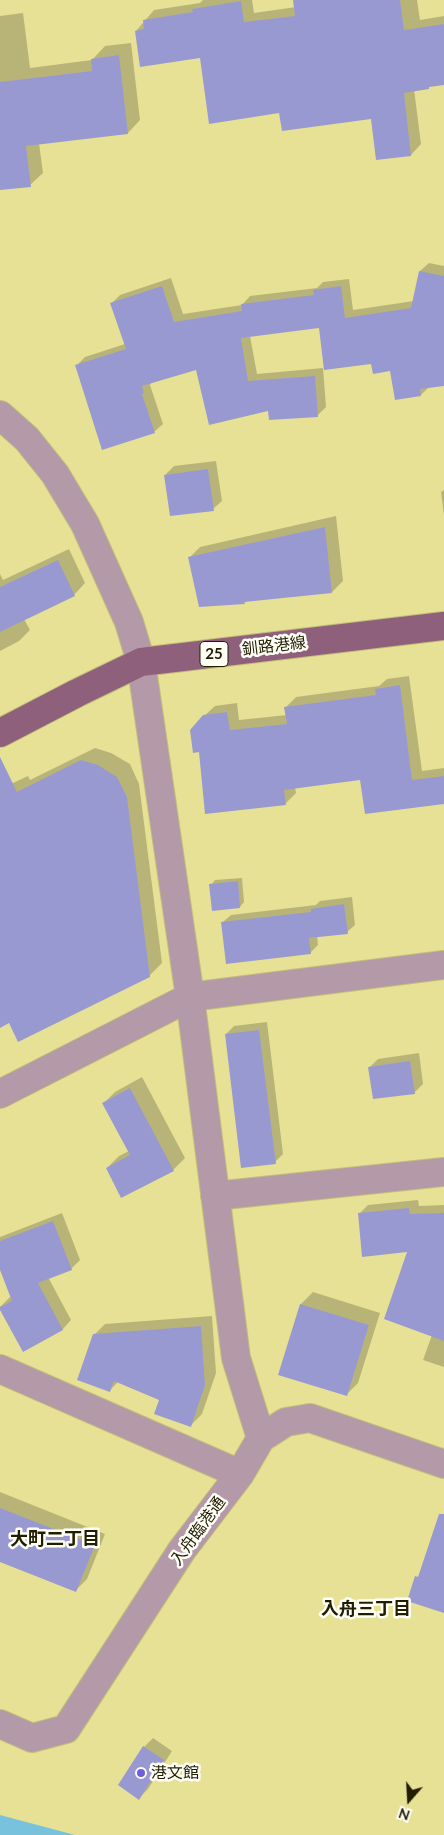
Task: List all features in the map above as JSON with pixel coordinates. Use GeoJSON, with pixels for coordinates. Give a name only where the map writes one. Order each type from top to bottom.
{"type":"FeatureCollection","features":[{"type":"Feature","properties":{"kind":"main road","name":"釧路港線"},"geometry":{"type":"LineString","coordinates":[[0,733],[141,662],[444,626]]}},
{"type":"Feature","properties":{"kind":"street"},"geometry":{"type":"LineString","coordinates":[[0,415],[27,440],[55,474],[85,524],[129,622],[141,662],[190,997],[236,1358],[261,1438]]}},
{"type":"Feature","properties":{"kind":"street"},"geometry":{"type":"LineString","coordinates":[[0,1094],[190,997],[444,965]]}},
{"type":"Feature","properties":{"kind":"street"},"geometry":{"type":"LineString","coordinates":[[215,1196],[444,1172]]}},
{"type":"Feature","properties":{"kind":"street"},"geometry":{"type":"LineString","coordinates":[[0,1369],[240,1474]]}},
{"type":"Feature","properties":{"kind":"street","name":"入舟臨港通"},"geometry":{"type":"LineString","coordinates":[[0,1724],[32,1738],[66,1729],[182,1550],[240,1474],[261,1438],[286,1422],[310,1418],[444,1464]]}},
{"type":"Feature","properties":{"kind":"water"},"geometry":{"type":"Polygon","coordinates":[[[0,1815],[75,1835],[0,1835],[0,1815]]]}},
{"type":"Feature","properties":{"kind":"building"},"geometry":{"type":"Polygon","coordinates":[[[293,0],[400,0],[404,30],[444,24],[444,85],[404,93],[411,156],[376,160],[371,119],[282,131],[279,113],[209,124],[200,58],[140,67],[135,31],[144,29],[143,20],[193,12],[192,9],[241,1],[244,22],[295,16],[293,0]]]}},
{"type":"Feature","properties":{"kind":"building"},"geometry":{"type":"Polygon","coordinates":[[[119,55],[128,134],[26,146],[31,187],[0,190],[0,82],[92,71],[91,59],[119,55]]]}},
{"type":"Feature","properties":{"kind":"building"},"geometry":{"type":"Polygon","coordinates":[[[419,271],[444,276],[444,386],[420,389],[421,396],[395,400],[390,371],[373,374],[371,364],[324,370],[319,328],[241,338],[248,381],[315,376],[318,417],[269,420],[268,411],[209,425],[196,370],[142,386],[144,393],[142,394],[155,433],[102,450],[75,365],[126,349],[110,303],[162,286],[174,322],[242,311],[241,304],[314,295],[313,290],[341,286],[345,318],[411,308],[419,271]]]}},
{"type":"Feature","properties":{"kind":"building"},"geometry":{"type":"Polygon","coordinates":[[[208,469],[214,511],[170,516],[164,475],[208,469]]]}},
{"type":"Feature","properties":{"kind":"building"},"geometry":{"type":"Polygon","coordinates":[[[325,527],[332,593],[244,602],[245,604],[199,607],[188,557],[325,527]]]}},
{"type":"Feature","properties":{"kind":"building"},"geometry":{"type":"Polygon","coordinates":[[[58,560],[75,596],[0,632],[0,587],[58,560]]]}},
{"type":"Feature","properties":{"kind":"building"},"geometry":{"type":"Polygon","coordinates":[[[400,685],[412,780],[444,776],[444,804],[365,814],[360,780],[284,790],[286,805],[205,814],[199,752],[193,753],[190,730],[203,715],[227,712],[230,730],[287,724],[284,707],[376,695],[375,689],[400,685]]]}},
{"type":"Feature","properties":{"kind":"building"},"geometry":{"type":"Polygon","coordinates":[[[0,757],[17,792],[81,760],[98,765],[117,777],[127,797],[150,977],[18,1042],[9,1023],[0,1028],[0,757]]]}},
{"type":"Feature","properties":{"kind":"building"},"geometry":{"type":"Polygon","coordinates":[[[238,881],[240,908],[212,911],[209,884],[238,881]]]}},
{"type":"Feature","properties":{"kind":"building"},"geometry":{"type":"Polygon","coordinates":[[[344,904],[348,934],[309,938],[311,954],[226,964],[221,922],[311,912],[311,909],[344,904]]]}},
{"type":"Feature","properties":{"kind":"building"},"geometry":{"type":"Polygon","coordinates":[[[259,1030],[276,1164],[241,1168],[225,1034],[259,1030]]]}},
{"type":"Feature","properties":{"kind":"building"},"geometry":{"type":"Polygon","coordinates":[[[410,1061],[415,1094],[373,1099],[368,1067],[410,1061]]]}},
{"type":"Feature","properties":{"kind":"building"},"geometry":{"type":"Polygon","coordinates":[[[130,1088],[174,1171],[121,1198],[106,1168],[130,1155],[102,1103],[130,1088]]]}},
{"type":"Feature","properties":{"kind":"building"},"geometry":{"type":"Polygon","coordinates":[[[409,1208],[410,1214],[444,1213],[444,1341],[384,1319],[407,1252],[362,1257],[358,1213],[409,1208]]]}},
{"type":"Feature","properties":{"kind":"building"},"geometry":{"type":"Polygon","coordinates":[[[53,1221],[72,1270],[38,1283],[63,1330],[23,1352],[0,1310],[0,1307],[12,1301],[0,1270],[0,1241],[53,1221]]]}},
{"type":"Feature","properties":{"kind":"building"},"geometry":{"type":"Polygon","coordinates":[[[300,1304],[369,1325],[347,1396],[278,1375],[300,1304]]]}},
{"type":"Feature","properties":{"kind":"building"},"geometry":{"type":"Polygon","coordinates":[[[201,1326],[205,1385],[191,1427],[154,1414],[159,1400],[114,1381],[110,1392],[77,1380],[93,1334],[201,1326]]]}},
{"type":"Feature","properties":{"kind":"building"},"geometry":{"type":"Polygon","coordinates":[[[0,1508],[95,1545],[76,1592],[0,1562],[0,1508]]]}},
{"type":"Feature","properties":{"kind":"building"},"geometry":{"type":"Polygon","coordinates":[[[439,1514],[444,1514],[444,1613],[407,1601],[415,1576],[418,1577],[439,1514]]]}},
{"type":"Feature","properties":{"kind":"building","name":"港文館"},"geometry":{"type":"Polygon","coordinates":[[[143,1746],[164,1760],[139,1800],[118,1785],[143,1746]]]}},
{"type":"Feature","properties":{"kind":"place","name":"港文館"},"geometry":{"type":"Point","coordinates":[141,1773]}},
{"type":"Feature","properties":{"kind":"district","name":"大町二丁目"},"geometry":{"type":"Point","coordinates":[55,1539]}},
{"type":"Feature","properties":{"kind":"district","name":"入舟三丁目"},"geometry":{"type":"Point","coordinates":[366,1609]}}]}
